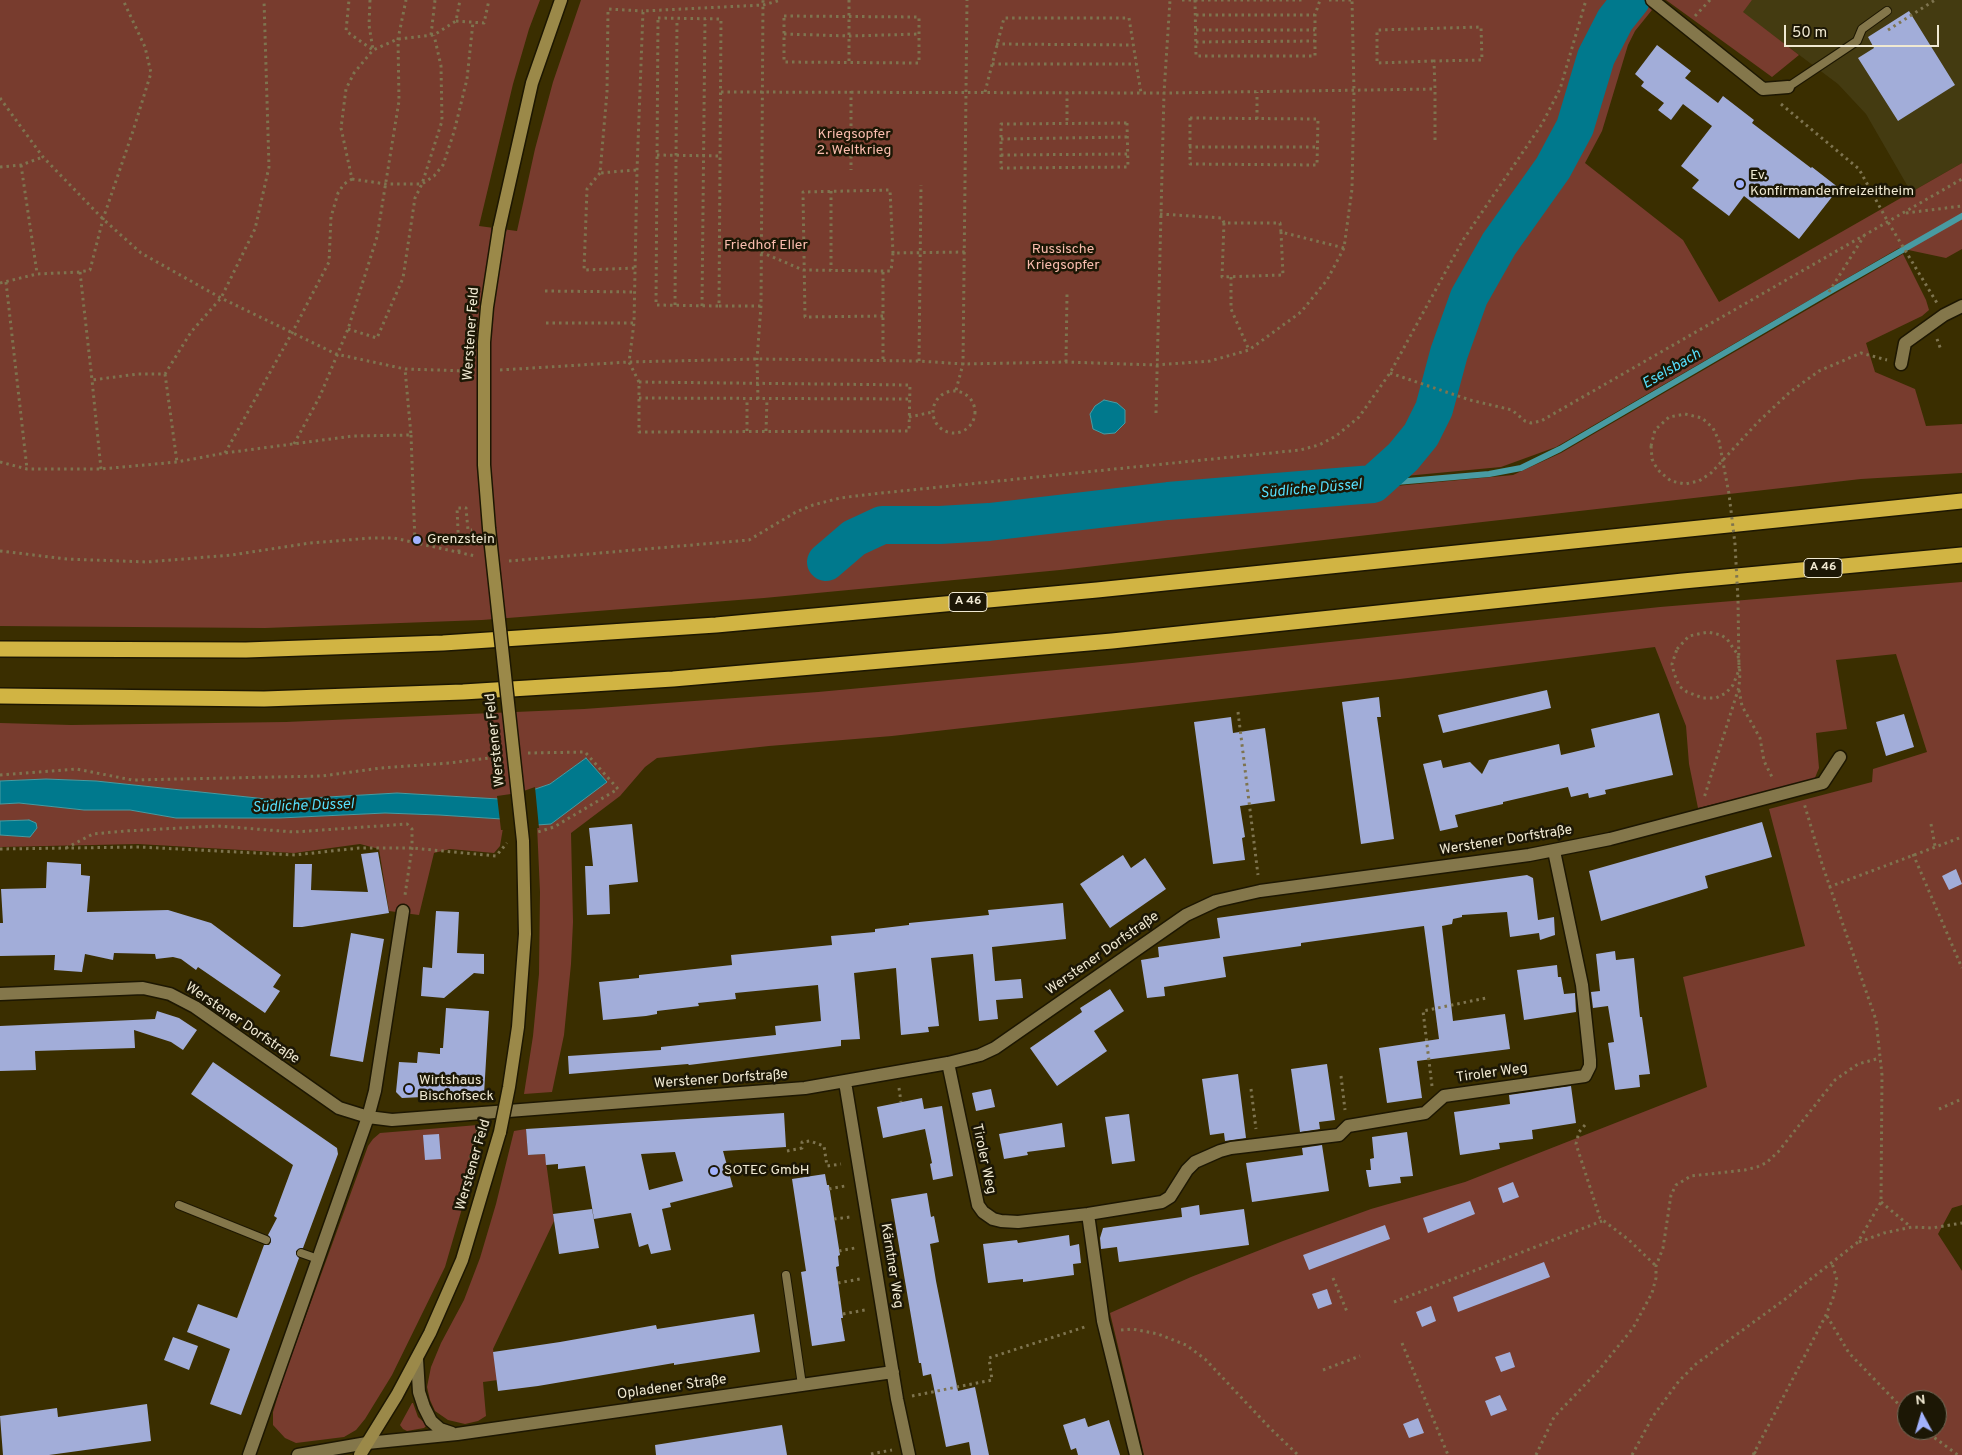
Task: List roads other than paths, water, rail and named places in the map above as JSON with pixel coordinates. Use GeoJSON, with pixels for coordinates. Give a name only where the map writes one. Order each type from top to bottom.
{"type":"FeatureCollection","features":[{"type":"Feature","properties":{"kind":"highway","name":"A 46"},"geometry":{"type":"LineString","coordinates":[[0,649],[266,650],[443,643],[716,625],[1087,591],[1962,501]]}},
{"type":"Feature","properties":{"kind":"highway","name":"A 46"},"geometry":{"type":"LineString","coordinates":[[0,696],[264,699],[463,692],[673,679],[1112,641],[1683,581],[1962,555]]}},
{"type":"Feature","properties":{"kind":"main road","name":"Werstener Feld"},"geometry":{"type":"LineString","coordinates":[[360,1455],[417,1359],[462,1260],[500,1132],[518,1027],[524,964],[525,927],[523,841],[489,528],[484,465],[484,342],[488,298],[499,229],[532,83],[561,0]]}},
{"type":"Feature","properties":{"kind":"street"},"geometry":{"type":"LineString","coordinates":[[1656,3],[1763,89],[1788,87]]}},
{"type":"Feature","properties":{"kind":"street"},"geometry":{"type":"LineString","coordinates":[[1901,364],[1904,343],[1944,315],[1962,306]]}},
{"type":"Feature","properties":{"kind":"street","name":"Werstener Dorfstraße"},"geometry":{"type":"LineString","coordinates":[[0,994],[143,988],[170,994],[194,1007],[339,1108],[368,1117],[392,1120],[774,1092],[845,1082],[948,1063],[980,1055],[995,1048],[1186,915],[1216,901],[1260,891],[1554,850],[1610,840],[1800,791],[1824,783],[1840,757]]}},
{"type":"Feature","properties":{"kind":"street","name":"Tiroler Weg"},"geometry":{"type":"LineString","coordinates":[[948,1063],[978,1205],[993,1219],[1018,1222],[1088,1214],[1162,1202],[1170,1197],[1186,1170],[1195,1162],[1220,1151],[1339,1135],[1348,1126],[1425,1113],[1444,1096],[1585,1076],[1590,1060],[1582,985],[1554,850]]}},
{"type":"Feature","properties":{"kind":"street"},"geometry":{"type":"LineString","coordinates":[[249,1455],[368,1117],[375,1091],[403,911]]}},
{"type":"Feature","properties":{"kind":"street","name":"Kärntner Weg"},"geometry":{"type":"LineString","coordinates":[[845,1082],[897,1399],[909,1455]]}},
{"type":"Feature","properties":{"kind":"street"},"geometry":{"type":"LineString","coordinates":[[1088,1214],[1104,1327],[1136,1455]]}},
{"type":"Feature","properties":{"kind":"street"},"geometry":{"type":"LineString","coordinates":[[417,1359],[419,1392],[431,1421],[440,1429],[457,1434]]}},
{"type":"Feature","properties":{"kind":"street","name":"Opladener Straße"},"geometry":{"type":"LineString","coordinates":[[298,1455],[367,1443],[457,1434],[893,1372]]}},
{"type":"Feature","properties":{"kind":"lane"},"geometry":{"type":"LineString","coordinates":[[1788,87],[1857,41],[1862,29],[1888,11]]}},
{"type":"Feature","properties":{"kind":"lane"},"geometry":{"type":"LineString","coordinates":[[179,1205],[266,1240]]}},
{"type":"Feature","properties":{"kind":"lane"},"geometry":{"type":"LineString","coordinates":[[301,1253],[318,1259]]}},
{"type":"Feature","properties":{"kind":"lane"},"geometry":{"type":"LineString","coordinates":[[786,1275],[802,1385]]}},
{"type":"Feature","properties":{"kind":"water"},"geometry":{"type":"Polygon","coordinates":[[[1104,400],[1117,403],[1125,410],[1125,423],[1115,433],[1104,434],[1093,429],[1090,414],[1095,406],[1104,400]]]}},
{"type":"Feature","properties":{"kind":"water","name":"Südliche Düssel"},"geometry":{"type":"Polygon","coordinates":[[[586,758],[607,782],[551,824],[537,825],[502,819],[385,813],[280,818],[176,818],[130,810],[84,810],[19,803],[0,804],[0,781],[46,779],[96,781],[276,800],[397,793],[499,799],[518,795],[550,784],[586,758]]]}},
{"type":"Feature","properties":{"kind":"water"},"geometry":{"type":"Polygon","coordinates":[[[29,820],[36,823],[37,828],[30,837],[0,835],[0,821],[29,820]]]}},
{"type":"Feature","properties":{"kind":"waterway","name":"Eselsbach"},"geometry":{"type":"LineString","coordinates":[[826,562],[854,538],[882,525],[940,525],[989,522],[1168,501],[1373,484],[1403,457],[1421,435],[1434,409],[1449,353],[1469,297],[1499,244],[1553,168],[1575,127],[1596,57],[1615,20],[1631,0]]}},
{"type":"Feature","properties":{"kind":"waterway","name":"Eselsbach"},"geometry":{"type":"LineString","coordinates":[[1373,484],[1489,474],[1521,468],[1560,449],[1962,216]]}},
{"type":"Feature","properties":{"kind":"place","name":"Ev. Konfirmandenfreizeitheim"},"geometry":{"type":"Point","coordinates":[1740,184]}},
{"type":"Feature","properties":{"kind":"place","name":"Grenzstein"},"geometry":{"type":"Point","coordinates":[417,540]}},
{"type":"Feature","properties":{"kind":"place","name":"Wirtshaus Bischofseck"},"geometry":{"type":"Point","coordinates":[409,1089]}},
{"type":"Feature","properties":{"kind":"place","name":"SOTEC GmbH"},"geometry":{"type":"Point","coordinates":[714,1171]}},
{"type":"Feature","properties":{"kind":"park label","name":"Kriegsopfer 2. Weltkrieg"},"geometry":{"type":"Point","coordinates":[854,144]}},
{"type":"Feature","properties":{"kind":"park label","name":"Friedhof Eller"},"geometry":{"type":"Point","coordinates":[766,246]}},
{"type":"Feature","properties":{"kind":"park label","name":"Russische Kriegsopfer"},"geometry":{"type":"Point","coordinates":[1063,258]}}]}
